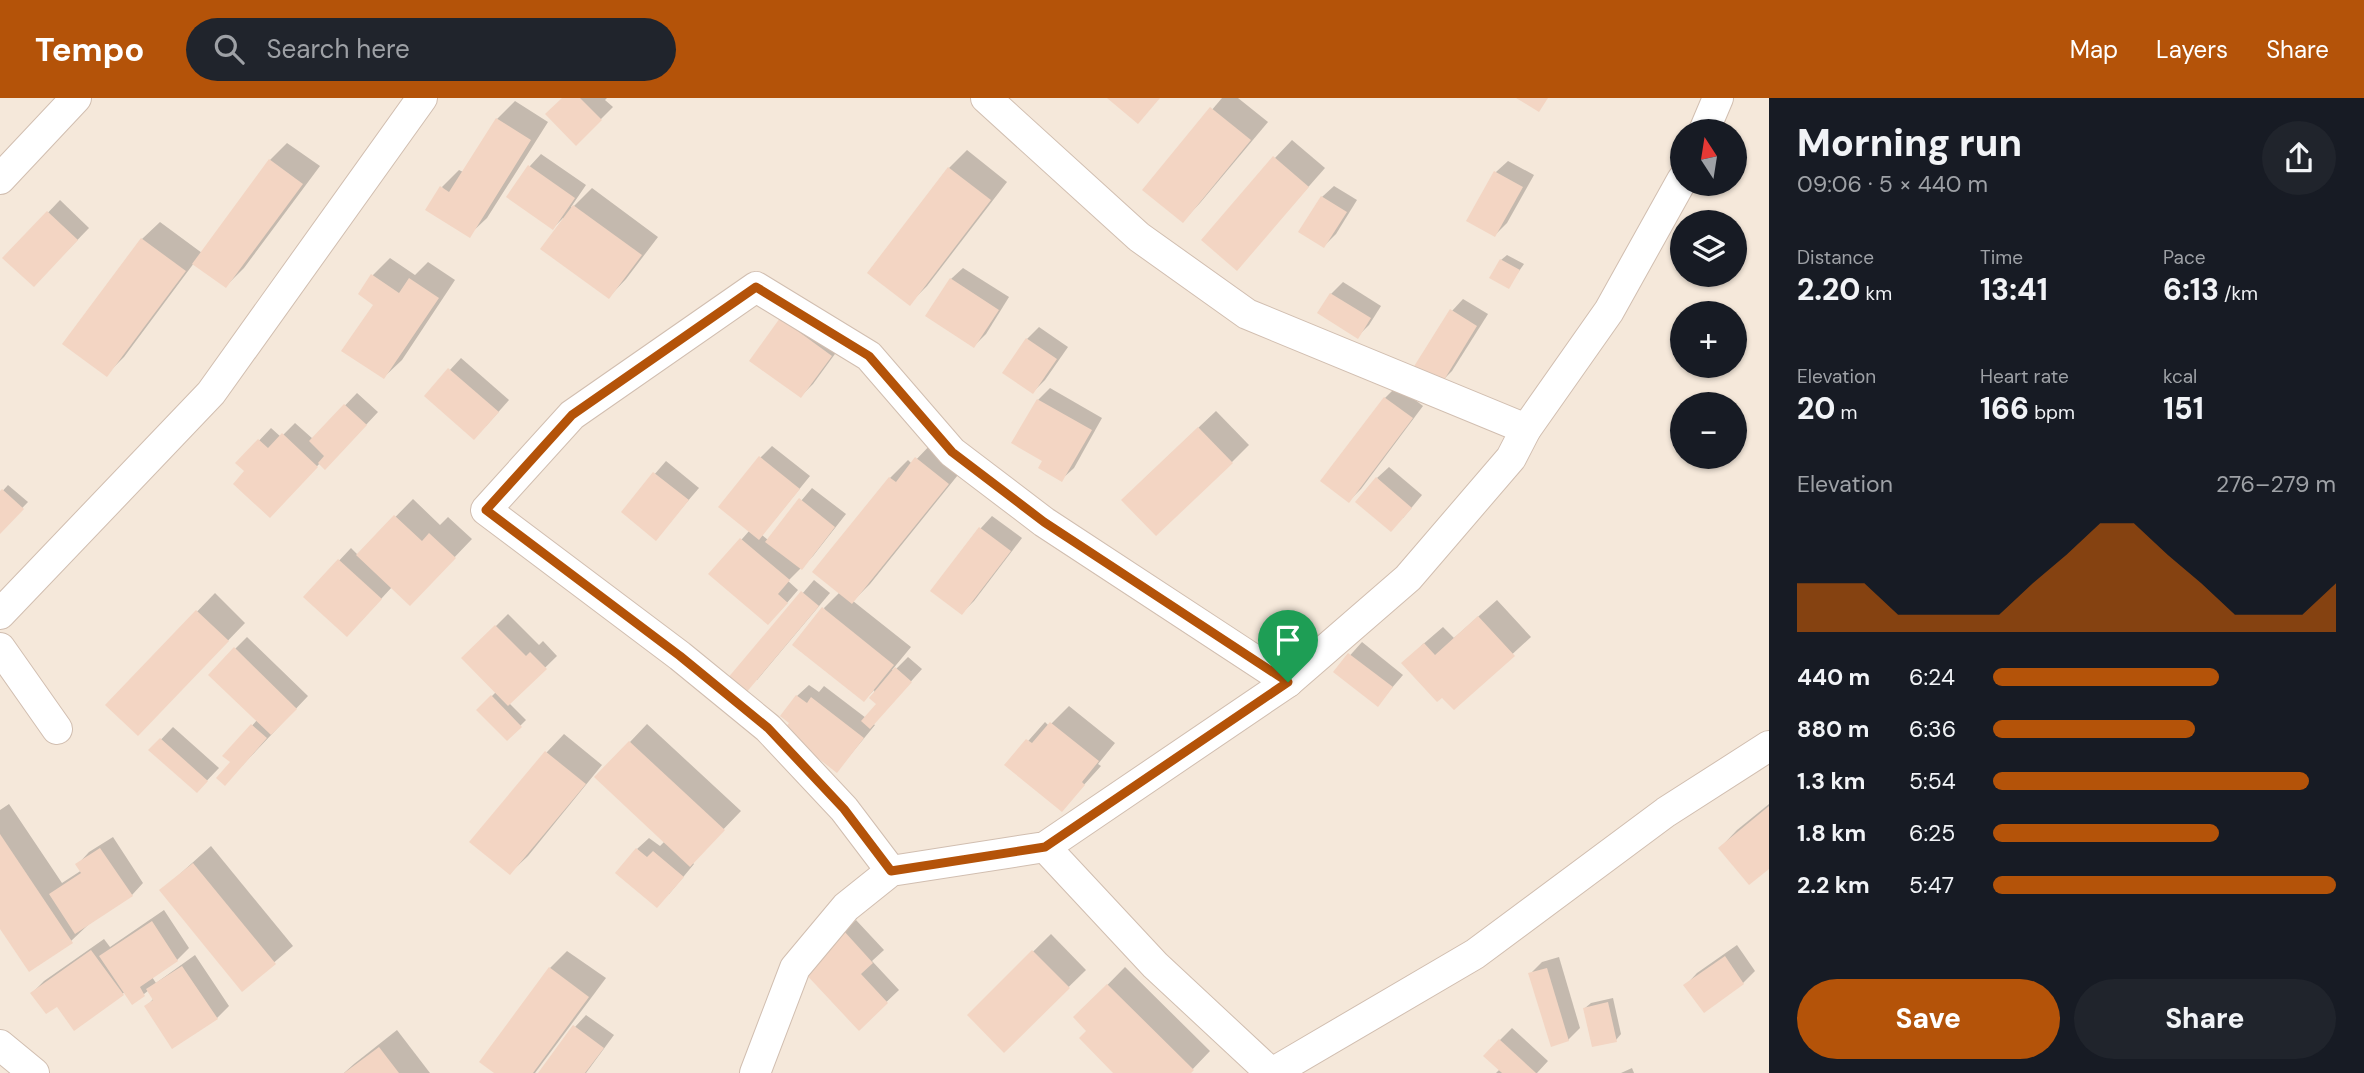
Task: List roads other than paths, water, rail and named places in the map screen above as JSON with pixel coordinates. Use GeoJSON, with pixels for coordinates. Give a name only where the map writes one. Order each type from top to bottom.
{"type":"FeatureCollection","features":[{"type":"Feature","properties":{"kind":"street"},"geometry":{"type":"LineString","coordinates":[[2,174],[76,98]]}},
{"type":"Feature","properties":{"kind":"street"},"geometry":{"type":"LineString","coordinates":[[0,614],[211,393],[422,98]]}},
{"type":"Feature","properties":{"kind":"street"},"geometry":{"type":"LineString","coordinates":[[986,98],[1139,236],[1247,314],[1526,429]]}},
{"type":"Feature","properties":{"kind":"street"},"geometry":{"type":"LineString","coordinates":[[1709,119],[1718,98]]}},
{"type":"Feature","properties":{"kind":"street"},"geometry":{"type":"LineString","coordinates":[[755,1073],[795,968],[846,907],[891,871],[1045,847],[1288,682],[1408,578],[1511,458],[1526,429],[1609,311],[1673,196]]}},
{"type":"Feature","properties":{"kind":"street"},"geometry":{"type":"LineString","coordinates":[[891,871],[844,809],[768,728],[670,648],[486,510],[572,415],[756,287],[869,356],[952,452],[1044,522],[1288,682]]}},
{"type":"Feature","properties":{"kind":"street"},"geometry":{"type":"LineString","coordinates":[[0,648],[57,729]]}},
{"type":"Feature","properties":{"kind":"street"},"geometry":{"type":"LineString","coordinates":[[1045,847],[1155,965],[1271,1073],[1475,954],[1666,812],[1769,746]]}},
{"type":"Feature","properties":{"kind":"street"},"geometry":{"type":"LineString","coordinates":[[0,1045],[34,1073]]}}]}
